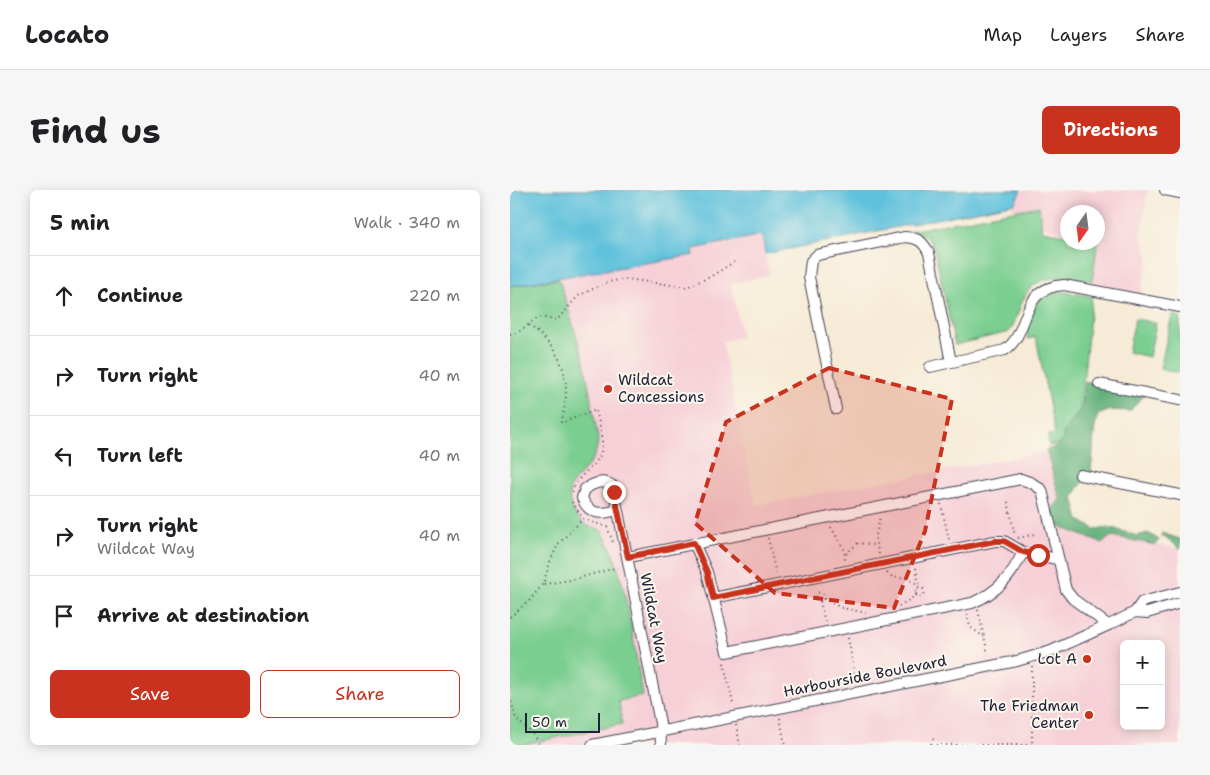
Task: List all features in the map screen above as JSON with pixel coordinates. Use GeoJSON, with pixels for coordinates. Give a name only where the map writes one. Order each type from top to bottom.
{"type":"FeatureCollection","features":[{"type":"Feature","properties":{"kind":"street"},"geometry":{"type":"LineString","coordinates":[[1165,190],[1178,192]]}},
{"type":"Feature","properties":{"kind":"street"},"geometry":{"type":"LineString","coordinates":[[836,409],[809,276],[811,261],[817,255],[905,237],[916,238],[924,243],[929,253],[951,362]]}},
{"type":"Feature","properties":{"kind":"street"},"geometry":{"type":"LineString","coordinates":[[930,367],[995,354],[1014,344],[1031,302],[1044,289],[1064,285],[1180,307]]}},
{"type":"Feature","properties":{"kind":"street"},"geometry":{"type":"LineString","coordinates":[[1099,384],[1180,400]]}},
{"type":"Feature","properties":{"kind":"street"},"geometry":{"type":"LineString","coordinates":[[1080,475],[1180,495]]}},
{"type":"Feature","properties":{"kind":"street"},"geometry":{"type":"LineString","coordinates":[[623,557],[1021,479],[1032,483],[1042,490],[1057,559],[1066,590],[1073,599],[1108,625]]}},
{"type":"Feature","properties":{"kind":"street","name":"Wildcat Way"},"geometry":{"type":"LineString","coordinates":[[616,510],[623,557],[660,732],[661,745]]}},
{"type":"Feature","properties":{"kind":"street"},"geometry":{"type":"LineString","coordinates":[[713,598],[995,541],[1004,541],[1023,552],[1057,559]]}},
{"type":"Feature","properties":{"kind":"street"},"geometry":{"type":"LineString","coordinates":[[694,543],[707,572],[727,652],[972,603],[988,597],[1010,577],[1023,552]]}},
{"type":"Feature","properties":{"kind":"street","name":"Harbourside Boulevard"},"geometry":{"type":"LineString","coordinates":[[592,745],[1017,661],[1051,651],[1108,625],[1135,612],[1142,602],[1180,592]]}},
{"type":"Feature","properties":{"kind":"street","name":"Harbourside Boulevard"},"geometry":{"type":"LineString","coordinates":[[1135,612],[1147,613],[1180,603]]}},
{"type":"Feature","properties":{"kind":"path"},"geometry":{"type":"LineString","coordinates":[[510,334],[517,333],[539,317],[557,320],[578,296],[608,282],[626,280],[687,287],[710,277],[734,262]]}},
{"type":"Feature","properties":{"kind":"path"},"geometry":{"type":"LineString","coordinates":[[529,325],[548,342],[563,364],[566,407],[561,423],[596,410],[602,446],[597,460],[574,484],[572,491],[573,505],[583,519],[607,527],[616,548]]}},
{"type":"Feature","properties":{"kind":"path"},"geometry":{"type":"LineString","coordinates":[[940,494],[949,541],[953,546]]}},
{"type":"Feature","properties":{"kind":"path"},"geometry":{"type":"LineString","coordinates":[[1008,502],[1016,538],[1035,534]]}},
{"type":"Feature","properties":{"kind":"path"},"geometry":{"type":"LineString","coordinates":[[878,506],[880,519],[876,535],[876,545],[880,556]]}},
{"type":"Feature","properties":{"kind":"path"},"geometry":{"type":"LineString","coordinates":[[828,516],[832,530],[842,544],[845,563]]}},
{"type":"Feature","properties":{"kind":"path"},"geometry":{"type":"LineString","coordinates":[[510,616],[530,601],[543,584],[557,548],[583,519]]}},
{"type":"Feature","properties":{"kind":"path"},"geometry":{"type":"LineString","coordinates":[[766,528],[776,576],[780,581]]}},
{"type":"Feature","properties":{"kind":"path"},"geometry":{"type":"LineString","coordinates":[[845,555],[858,543],[876,545]]}},
{"type":"Feature","properties":{"kind":"path"},"geometry":{"type":"LineString","coordinates":[[543,584],[620,567],[623,557]]}},
{"type":"Feature","properties":{"kind":"path"},"geometry":{"type":"LineString","coordinates":[[914,560],[919,586],[916,590],[917,595]]}},
{"type":"Feature","properties":{"kind":"path"},"geometry":{"type":"LineString","coordinates":[[885,571],[890,576],[907,577],[923,589],[925,593],[922,596],[917,595],[897,607]]}},
{"type":"Feature","properties":{"kind":"path"},"geometry":{"type":"LineString","coordinates":[[823,599],[823,594],[817,593],[815,598],[820,601],[826,628]]}},
{"type":"Feature","properties":{"kind":"path"},"geometry":{"type":"LineString","coordinates":[[823,599],[848,610],[874,613]]}},
{"type":"Feature","properties":{"kind":"path"},"geometry":{"type":"LineString","coordinates":[[977,604],[988,654]]}},
{"type":"Feature","properties":{"kind":"path"},"geometry":{"type":"LineString","coordinates":[[966,607],[970,627],[984,637]]}},
{"type":"Feature","properties":{"kind":"path"},"geometry":{"type":"LineString","coordinates":[[846,631],[856,680]]}},
{"type":"Feature","properties":{"kind":"path"},"geometry":{"type":"LineString","coordinates":[[724,663],[732,704]]}},
{"type":"Feature","properties":{"kind":"path"},"geometry":{"type":"LineString","coordinates":[[934,737],[931,745],[1032,744],[1032,663]]}},
{"type":"Feature","properties":{"kind":"path"},"geometry":{"type":"LineString","coordinates":[[510,697],[516,719],[532,733],[539,745]]}},
{"type":"Feature","properties":{"kind":"path"},"geometry":{"type":"LineString","coordinates":[[780,717],[785,745]]}},
{"type":"Feature","properties":{"kind":"path"},"geometry":{"type":"LineString","coordinates":[[736,724],[740,745]]}},
{"type":"Feature","properties":{"kind":"highlighted area"},"geometry":{"type":"Polygon","coordinates":[[[829,368],[952,399],[925,531],[894,608],[775,593],[695,523],[726,422],[829,368]]]}},
{"type":"Feature","properties":{"kind":"shaded area"},"geometry":{"type":"Polygon","coordinates":[[[1017,190],[1148,190],[1141,235],[1148,254],[1148,262],[1141,295],[1092,288],[1092,260],[1095,250],[1105,250],[1105,205],[1060,205],[1060,232],[1035,224],[1012,208],[1017,190]]]}},
{"type":"Feature","properties":{"kind":"shaded area"},"geometry":{"type":"Polygon","coordinates":[[[762,235],[769,275],[731,284],[742,337],[722,341],[756,505],[1078,446],[1066,514],[1091,532],[1180,549],[1180,745],[510,745],[510,286],[694,255],[693,249],[762,235]]]}},
{"type":"Feature","properties":{"kind":"green space"},"geometry":{"type":"Polygon","coordinates":[[[1039,206],[1042,231],[1060,234],[1060,250],[1097,250],[1092,281],[1072,278],[1044,280],[1036,284],[1029,291],[1009,332],[955,345],[934,248],[924,236],[910,231],[1039,206]]]}},
{"type":"Feature","properties":{"kind":"green space"},"geometry":{"type":"Polygon","coordinates":[[[559,279],[584,361],[598,438],[592,461],[573,483],[570,491],[570,500],[574,512],[579,519],[589,526],[601,530],[610,546],[623,587],[643,696],[619,701],[622,724],[521,745],[510,745],[510,286],[559,279]]]}},
{"type":"Feature","properties":{"kind":"green space"},"geometry":{"type":"Polygon","coordinates":[[[1057,291],[1092,296],[1077,441],[1049,446],[1048,435],[1055,434],[1036,337],[1028,339],[1027,328],[1034,309],[1041,298],[1046,293],[1057,291]]]}},
{"type":"Feature","properties":{"kind":"green space"},"geometry":{"type":"Polygon","coordinates":[[[1172,315],[1180,317],[1180,373],[1160,369],[1172,315]]]}},
{"type":"Feature","properties":{"kind":"green space"},"geometry":{"type":"Polygon","coordinates":[[[1135,319],[1156,323],[1149,357],[1128,352],[1135,319]]]}},
{"type":"Feature","properties":{"kind":"green space"},"geometry":{"type":"Polygon","coordinates":[[[1085,381],[1145,394],[1130,411],[1111,410],[1098,415],[1091,469],[1093,473],[1079,487],[1073,498],[1079,520],[1095,529],[1109,527],[1137,536],[1148,533],[1159,540],[1155,545],[1112,536],[1101,543],[1058,526],[1050,513],[1060,499],[1046,450],[1056,447],[1062,442],[1064,432],[1082,407],[1085,381]]]}},
{"type":"Feature","properties":{"kind":"green space"},"geometry":{"type":"Polygon","coordinates":[[[1162,533],[1180,539],[1180,549],[1163,535],[1161,537],[1162,533]]]}},
{"type":"Feature","properties":{"kind":"water"},"geometry":{"type":"Polygon","coordinates":[[[510,190],[1021,190],[1015,203],[765,254],[762,235],[693,249],[694,255],[510,286],[510,190]]]}},
{"type":"Feature","properties":{"kind":"place","name":"Wildcat Concessions"},"geometry":{"type":"Point","coordinates":[608,389]}},
{"type":"Feature","properties":{"kind":"place","name":"Lot A"},"geometry":{"type":"Point","coordinates":[1087,659]}},
{"type":"Feature","properties":{"kind":"place","name":"The Friedman Center"},"geometry":{"type":"Point","coordinates":[1089,715]}},
{"type":"Feature","properties":{"kind":"route"},"geometry":{"type":"LineString","coordinates":[[614,492],[616,510],[628,557],[694,543],[707,572],[713,598],[995,541],[1004,541],[1023,552],[1038,555]]}}]}
